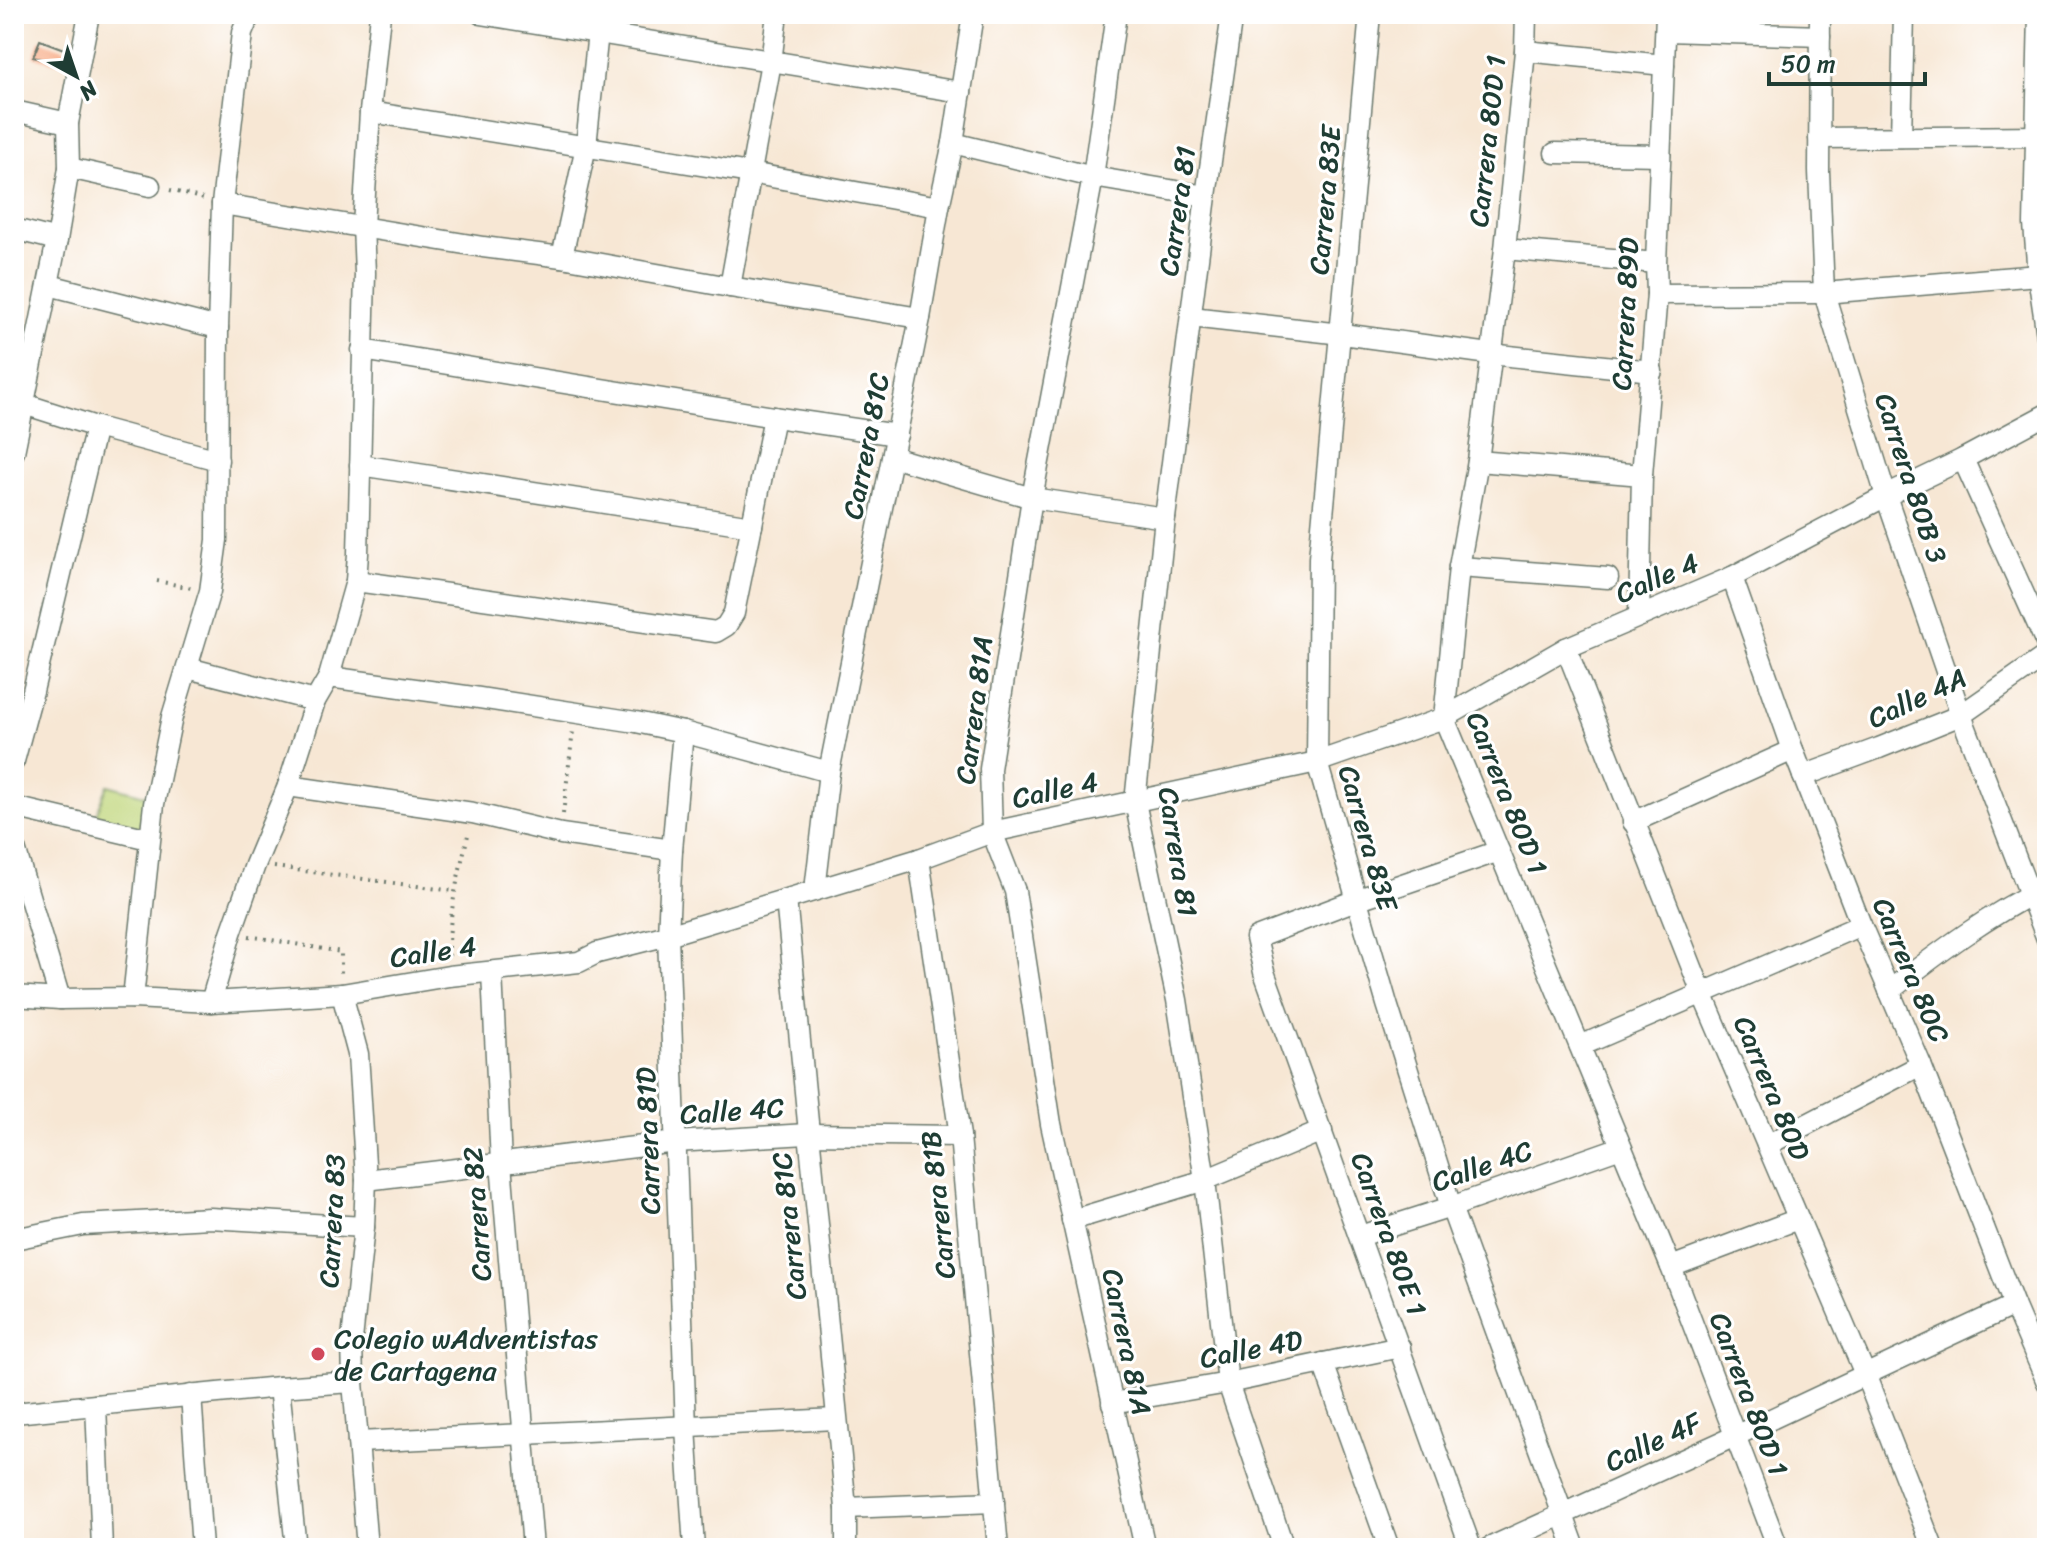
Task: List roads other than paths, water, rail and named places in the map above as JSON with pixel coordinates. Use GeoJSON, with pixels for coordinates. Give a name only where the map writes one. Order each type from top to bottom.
{"type":"FeatureCollection","features":[{"type":"Feature","properties":{"kind":"street"},"geometry":{"type":"LineString","coordinates":[[14,452],[57,240],[69,168],[68,123],[89,14]]}},
{"type":"Feature","properties":{"kind":"street"},"geometry":{"type":"LineString","coordinates":[[133,998],[154,804],[172,717],[210,591],[217,540],[222,204],[242,33],[250,14]]}},
{"type":"Feature","properties":{"kind":"street"},"geometry":{"type":"LineString","coordinates":[[211,1002],[255,865],[288,786],[315,701],[329,677],[356,581],[365,273],[363,226],[380,14]]}},
{"type":"Feature","properties":{"kind":"street"},"geometry":{"type":"LineString","coordinates":[[481,14],[600,23],[771,62],[961,92]]}},
{"type":"Feature","properties":{"kind":"street"},"geometry":{"type":"LineString","coordinates":[[730,287],[777,14]]}},
{"type":"Feature","properties":{"kind":"street","name":"Carrera 81C"},"geometry":{"type":"LineString","coordinates":[[815,890],[829,772],[920,318],[953,143],[973,14]]}},
{"type":"Feature","properties":{"kind":"street","name":"Carrera 81A"},"geometry":{"type":"LineString","coordinates":[[1116,14],[1093,177],[1032,498],[990,769],[992,832],[1015,891],[1051,1124],[1145,1548]]}},
{"type":"Feature","properties":{"kind":"street","name":"Carrera 81"},"geometry":{"type":"LineString","coordinates":[[1232,14],[1165,518],[1135,802],[1177,1000],[1205,1180],[1228,1383],[1284,1548]]}},
{"type":"Feature","properties":{"kind":"street","name":"Carrera 83E"},"geometry":{"type":"LineString","coordinates":[[1370,14],[1319,558],[1317,762],[1387,1004],[1451,1207],[1575,1548]]}},
{"type":"Feature","properties":{"kind":"street","name":"Carrera 80D 1"},"geometry":{"type":"LineString","coordinates":[[1526,14],[1505,249],[1478,461],[1459,567],[1444,718],[1671,1267],[1778,1548]]}},
{"type":"Feature","properties":{"kind":"street","name":"Carrera 80B 3"},"geometry":{"type":"LineString","coordinates":[[1820,14],[1819,171],[1824,293],[1886,496],[1961,715],[2038,890],[2047,939]]}},
{"type":"Feature","properties":{"kind":"street"},"geometry":{"type":"LineString","coordinates":[[1901,137],[1904,14]]}},
{"type":"Feature","properties":{"kind":"street"},"geometry":{"type":"LineString","coordinates":[[2039,14],[2042,136],[2038,275],[2047,336]]}},
{"type":"Feature","properties":{"kind":"street"},"geometry":{"type":"LineString","coordinates":[[562,257],[586,146],[600,23]]}},
{"type":"Feature","properties":{"kind":"street"},"geometry":{"type":"LineString","coordinates":[[1667,23],[1820,36]]}},
{"type":"Feature","properties":{"kind":"street","name":"Carrera 89D"},"geometry":{"type":"LineString","coordinates":[[1639,616],[1642,475],[1657,294],[1667,23]]}},
{"type":"Feature","properties":{"kind":"street"},"geometry":{"type":"LineString","coordinates":[[1525,51],[1664,65]]}},
{"type":"Feature","properties":{"kind":"street"},"geometry":{"type":"LineString","coordinates":[[14,111],[68,123]]}},
{"type":"Feature","properties":{"kind":"street"},"geometry":{"type":"LineString","coordinates":[[370,112],[750,173],[939,207]]}},
{"type":"Feature","properties":{"kind":"street"},"geometry":{"type":"LineString","coordinates":[[1819,138],[2042,136]]}},
{"type":"Feature","properties":{"kind":"street"},"geometry":{"type":"LineString","coordinates":[[953,143],[1093,177],[1206,196]]}},
{"type":"Feature","properties":{"kind":"street"},"geometry":{"type":"LineString","coordinates":[[1555,153],[1660,155]]}},
{"type":"Feature","properties":{"kind":"street"},"geometry":{"type":"LineString","coordinates":[[69,168],[150,186]]}},
{"type":"Feature","properties":{"kind":"street"},"geometry":{"type":"LineString","coordinates":[[222,204],[562,257],[920,318]]}},
{"type":"Feature","properties":{"kind":"street"},"geometry":{"type":"LineString","coordinates":[[14,229],[57,240]]}},
{"type":"Feature","properties":{"kind":"street"},"geometry":{"type":"LineString","coordinates":[[1505,249],[1656,263]]}},
{"type":"Feature","properties":{"kind":"street"},"geometry":{"type":"LineString","coordinates":[[1657,294],[1824,293],[2038,275]]}},
{"type":"Feature","properties":{"kind":"street"},"geometry":{"type":"LineString","coordinates":[[49,285],[218,328]]}},
{"type":"Feature","properties":{"kind":"street"},"geometry":{"type":"LineString","coordinates":[[1191,317],[1652,371]]}},
{"type":"Feature","properties":{"kind":"street"},"geometry":{"type":"LineString","coordinates":[[362,350],[897,435]]}},
{"type":"Feature","properties":{"kind":"street"},"geometry":{"type":"LineString","coordinates":[[24,404],[218,460]]}},
{"type":"Feature","properties":{"kind":"street","name":"Calle 4"},"geometry":{"type":"LineString","coordinates":[[14,996],[211,1002],[342,994],[449,976],[579,962],[597,953],[668,935],[919,859],[992,832],[1317,762],[1444,718],[1566,648],[1732,577],[2047,414]]}},
{"type":"Feature","properties":{"kind":"street"},"geometry":{"type":"LineString","coordinates":[[356,581],[716,632],[726,626],[734,613],[774,417]]}},
{"type":"Feature","properties":{"kind":"street"},"geometry":{"type":"LineString","coordinates":[[14,761],[96,427]]}},
{"type":"Feature","properties":{"kind":"street"},"geometry":{"type":"LineString","coordinates":[[892,457],[1032,498],[1165,518]]}},
{"type":"Feature","properties":{"kind":"street"},"geometry":{"type":"LineString","coordinates":[[1963,459],[2047,645]]}},
{"type":"Feature","properties":{"kind":"street"},"geometry":{"type":"LineString","coordinates":[[1478,461],[1642,475]]}},
{"type":"Feature","properties":{"kind":"street"},"geometry":{"type":"LineString","coordinates":[[360,465],[752,526]]}},
{"type":"Feature","properties":{"kind":"street"},"geometry":{"type":"LineString","coordinates":[[1459,567],[1608,578]]}},
{"type":"Feature","properties":{"kind":"street","name":"Carrera 80C"},"geometry":{"type":"LineString","coordinates":[[1732,577],[1793,750],[1861,925],[1921,1065],[2014,1305],[2042,1351],[2047,1382]]}},
{"type":"Feature","properties":{"kind":"street","name":"Carrera 80D"},"geometry":{"type":"LineString","coordinates":[[1566,648],[1702,993],[1865,1374],[1933,1548]]}},
{"type":"Feature","properties":{"kind":"street","name":"Calle 4A"},"geometry":{"type":"LineString","coordinates":[[1803,776],[1961,715],[2047,655]]}},
{"type":"Feature","properties":{"kind":"street"},"geometry":{"type":"LineString","coordinates":[[188,668],[315,701]]}},
{"type":"Feature","properties":{"kind":"street"},"geometry":{"type":"LineString","coordinates":[[329,677],[636,722],[829,772]]}},
{"type":"Feature","properties":{"kind":"street","name":"Carrera 81D"},"geometry":{"type":"LineString","coordinates":[[683,732],[668,935],[686,1428],[694,1548]]}},
{"type":"Feature","properties":{"kind":"street"},"geometry":{"type":"LineString","coordinates":[[1633,822],[1793,750]]}},
{"type":"Feature","properties":{"kind":"street"},"geometry":{"type":"LineString","coordinates":[[288,786],[473,813],[561,834],[672,850]]}},
{"type":"Feature","properties":{"kind":"street"},"geometry":{"type":"LineString","coordinates":[[14,807],[149,839]]}},
{"type":"Feature","properties":{"kind":"street"},"geometry":{"type":"LineString","coordinates":[[14,845],[60,999]]}},
{"type":"Feature","properties":{"kind":"street"},"geometry":{"type":"LineString","coordinates":[[1356,900],[1499,851]]}},
{"type":"Feature","properties":{"kind":"street","name":"Carrera 81B"},"geometry":{"type":"LineString","coordinates":[[919,859],[960,1136],[998,1548]]}},
{"type":"Feature","properties":{"kind":"street"},"geometry":{"type":"LineString","coordinates":[[1889,991],[1948,945],[2038,890]]}},
{"type":"Feature","properties":{"kind":"street","name":"Carrera 81C"},"geometry":{"type":"LineString","coordinates":[[786,899],[846,1508],[846,1548]]}},
{"type":"Feature","properties":{"kind":"street","name":"Carrera 80E 1"},"geometry":{"type":"LineString","coordinates":[[1356,900],[1256,938],[1264,972],[1471,1548]]}},
{"type":"Feature","properties":{"kind":"street"},"geometry":{"type":"LineString","coordinates":[[1580,1046],[1861,925]]}},
{"type":"Feature","properties":{"kind":"street","name":"Carrera 82"},"geometry":{"type":"LineString","coordinates":[[492,972],[501,1163],[533,1548]]}},
{"type":"Feature","properties":{"kind":"street","name":"Carrera 83"},"geometry":{"type":"LineString","coordinates":[[342,994],[358,1054],[366,1180],[352,1340],[367,1548]]}},
{"type":"Feature","properties":{"kind":"street"},"geometry":{"type":"LineString","coordinates":[[1767,1145],[1921,1065]]}},
{"type":"Feature","properties":{"kind":"street"},"geometry":{"type":"LineString","coordinates":[[1072,1220],[1205,1180],[1322,1131]]}},
{"type":"Feature","properties":{"kind":"street","name":"Calle 4C"},"geometry":{"type":"LineString","coordinates":[[366,1180],[676,1142],[807,1134],[960,1136]]}},
{"type":"Feature","properties":{"kind":"street","name":"Calle 4C"},"geometry":{"type":"LineString","coordinates":[[1360,1236],[1621,1147]]}},
{"type":"Feature","properties":{"kind":"street"},"geometry":{"type":"LineString","coordinates":[[14,1239],[83,1225],[210,1218],[364,1227]]}},
{"type":"Feature","properties":{"kind":"street"},"geometry":{"type":"LineString","coordinates":[[1671,1267],[1798,1219]]}},
{"type":"Feature","properties":{"kind":"street","name":"Calle 4F"},"geometry":{"type":"LineString","coordinates":[[1489,1548],[2014,1305]]}},
{"type":"Feature","properties":{"kind":"street","name":"Calle 4D"},"geometry":{"type":"LineString","coordinates":[[1112,1403],[1228,1383],[1400,1347]]}},
{"type":"Feature","properties":{"kind":"street"},"geometry":{"type":"LineString","coordinates":[[1323,1363],[1389,1548]]}},
{"type":"Feature","properties":{"kind":"street"},"geometry":{"type":"LineString","coordinates":[[14,1413],[353,1382]]}},
{"type":"Feature","properties":{"kind":"street"},"geometry":{"type":"LineString","coordinates":[[279,1387],[296,1548]]}},
{"type":"Feature","properties":{"kind":"street"},"geometry":{"type":"LineString","coordinates":[[191,1395],[202,1548]]}},
{"type":"Feature","properties":{"kind":"street"},"geometry":{"type":"LineString","coordinates":[[96,1405],[102,1548]]}},
{"type":"Feature","properties":{"kind":"street"},"geometry":{"type":"LineString","coordinates":[[358,1442],[836,1419]]}},
{"type":"Feature","properties":{"kind":"street"},"geometry":{"type":"LineString","coordinates":[[846,1508],[994,1502]]}},
{"type":"Feature","properties":{"kind":"place","name":"Colegio wAdventistas de Cartagena"},"geometry":{"type":"Point","coordinates":[318,1354]}}]}
